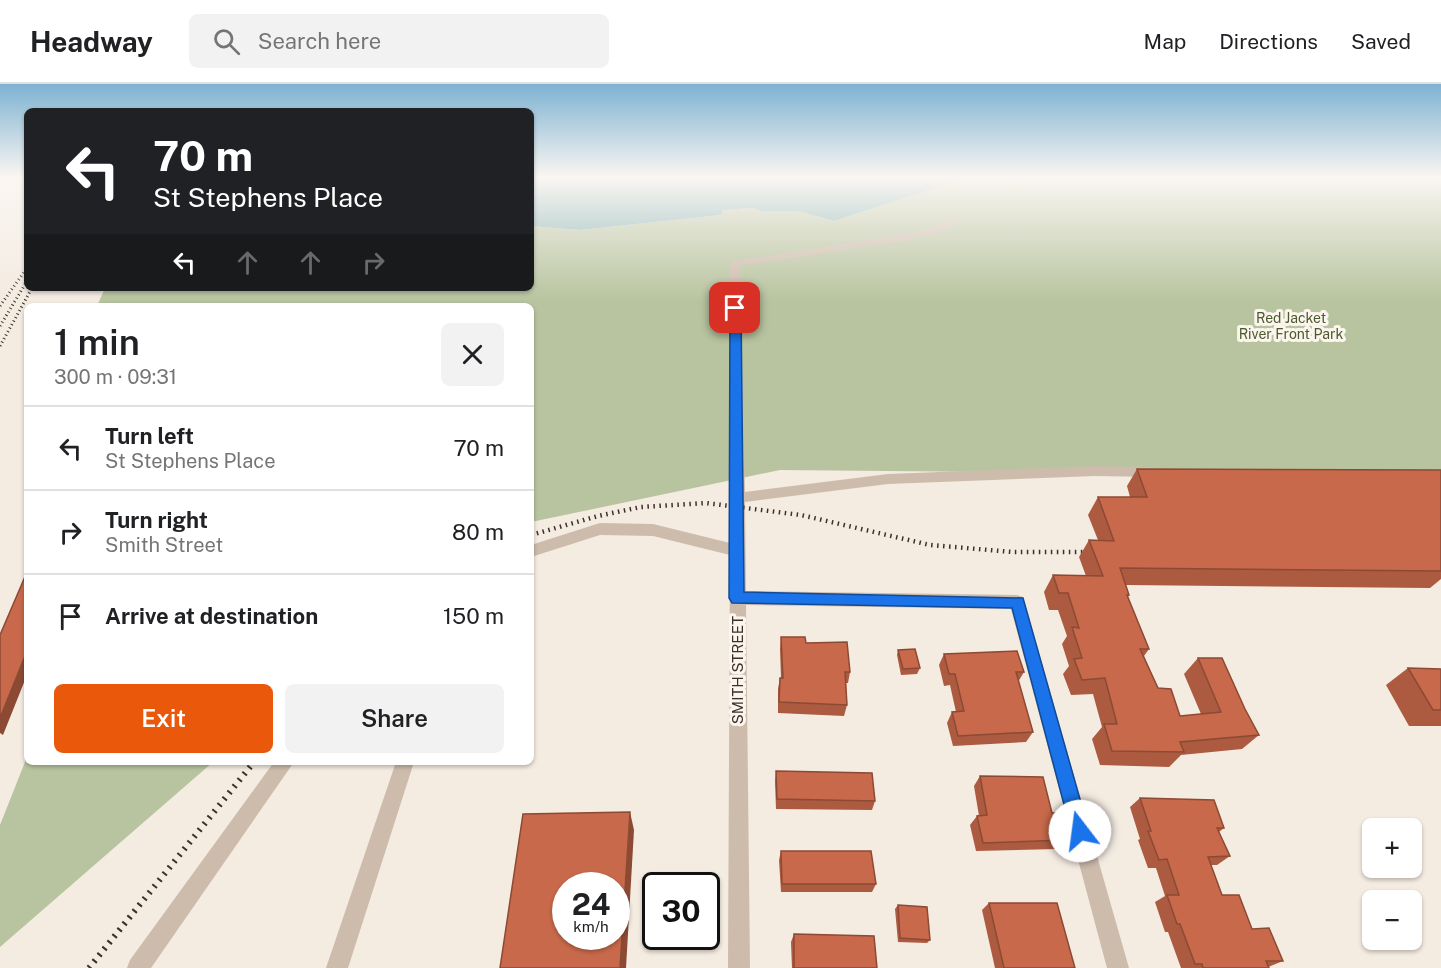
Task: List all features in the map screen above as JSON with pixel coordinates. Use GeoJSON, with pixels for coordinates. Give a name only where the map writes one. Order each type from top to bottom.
{"type":"FeatureCollection","features":[{"type":"Feature","properties":{"kind":"street","name":"SMITH STREET"},"geometry":{"type":"LineString","coordinates":[[739,968],[737,351],[734,264],[901,238],[937,230],[951,222]]}},
{"type":"Feature","properties":{"kind":"street"},"geometry":{"type":"LineString","coordinates":[[737,498],[888,479],[1095,471],[1166,473]]}},
{"type":"Feature","properties":{"kind":"street"},"geometry":{"type":"LineString","coordinates":[[534,550],[600,529],[653,530],[737,551]]}},
{"type":"Feature","properties":{"kind":"street"},"geometry":{"type":"LineString","coordinates":[[737,598],[1017,602],[1118,968]]}},
{"type":"Feature","properties":{"kind":"street"},"geometry":{"type":"LineString","coordinates":[[138,968],[283,765]]}},
{"type":"Feature","properties":{"kind":"street"},"geometry":{"type":"LineString","coordinates":[[337,968],[404,765]]}},
{"type":"Feature","properties":{"kind":"green space","name":"Red Jacket River Front Park"},"geometry":{"type":"Polygon","coordinates":[[[690,218],[824,218],[834,221],[842,218],[1441,218],[1441,476],[780,470],[534,521],[534,303],[98,303],[104,291],[534,291],[534,226],[580,230],[690,218]]]}},
{"type":"Feature","properties":{"kind":"green space"},"geometry":{"type":"Polygon","coordinates":[[[24,765],[210,765],[0,947],[0,825],[24,765]]]}},
{"type":"Feature","properties":{"kind":"water"},"geometry":{"type":"Polygon","coordinates":[[[534,218],[690,218],[580,230],[534,226],[534,218]]]}},
{"type":"Feature","properties":{"kind":"water"},"geometry":{"type":"Polygon","coordinates":[[[824,218],[842,218],[834,221],[824,218]]]}},
{"type":"Feature","properties":{"kind":"building"},"geometry":{"type":"Polygon","coordinates":[[[1137,469],[1441,470],[1441,571],[1120,568],[1129,595],[1127,595],[1149,649],[1140,649],[1158,688],[1171,689],[1180,716],[1221,712],[1198,658],[1222,658],[1259,735],[1180,742],[1184,752],[1112,751],[1104,724],[1117,724],[1105,678],[1082,680],[1074,659],[1082,658],[1072,627],[1079,628],[1068,593],[1059,593],[1053,575],[1103,576],[1089,540],[1114,541],[1098,497],[1147,497],[1137,469]]]}},
{"type":"Feature","properties":{"kind":"building"},"geometry":{"type":"Polygon","coordinates":[[[24,579],[24,658],[0,718],[0,635],[24,579]]]}},
{"type":"Feature","properties":{"kind":"building"},"geometry":{"type":"Polygon","coordinates":[[[781,637],[805,637],[806,643],[847,642],[850,672],[845,672],[847,705],[779,702],[780,678],[783,678],[781,637]]]}},
{"type":"Feature","properties":{"kind":"building"},"geometry":{"type":"Polygon","coordinates":[[[915,649],[920,668],[903,669],[898,650],[915,649]]]}},
{"type":"Feature","properties":{"kind":"building"},"geometry":{"type":"Polygon","coordinates":[[[1017,651],[1024,672],[1016,672],[1033,732],[958,736],[952,712],[964,711],[955,674],[949,674],[944,654],[1017,651]]]}},
{"type":"Feature","properties":{"kind":"building"},"geometry":{"type":"Polygon","coordinates":[[[1408,668],[1441,669],[1441,710],[1433,710],[1408,668]]]}},
{"type":"Feature","properties":{"kind":"building"},"geometry":{"type":"Polygon","coordinates":[[[776,771],[872,773],[875,801],[777,799],[776,771]]]}},
{"type":"Feature","properties":{"kind":"building"},"geometry":{"type":"Polygon","coordinates":[[[980,776],[1043,777],[1052,813],[1058,813],[1066,840],[983,843],[977,816],[987,815],[980,776]]]}},
{"type":"Feature","properties":{"kind":"building"},"geometry":{"type":"Polygon","coordinates":[[[1140,798],[1214,800],[1224,828],[1217,828],[1230,856],[1208,857],[1222,895],[1239,895],[1252,929],[1269,928],[1283,961],[1266,961],[1269,968],[1203,968],[1202,964],[1195,964],[1167,895],[1179,895],[1167,859],[1159,860],[1148,831],[1151,831],[1140,798]]]}},
{"type":"Feature","properties":{"kind":"building"},"geometry":{"type":"Polygon","coordinates":[[[630,812],[626,872],[552,872],[552,950],[621,950],[620,968],[500,968],[523,814],[630,812]]]}},
{"type":"Feature","properties":{"kind":"building"},"geometry":{"type":"Polygon","coordinates":[[[781,851],[871,851],[876,884],[782,884],[781,851]]]}},
{"type":"Feature","properties":{"kind":"building"},"geometry":{"type":"Polygon","coordinates":[[[989,903],[1057,903],[1075,968],[1004,968],[989,903]]]}},
{"type":"Feature","properties":{"kind":"building"},"geometry":{"type":"Polygon","coordinates":[[[898,905],[927,907],[930,940],[900,938],[898,905]]]}},
{"type":"Feature","properties":{"kind":"building"},"geometry":{"type":"Polygon","coordinates":[[[794,934],[874,936],[877,968],[794,968],[794,934]]]}},
{"type":"Feature","properties":{"kind":"railway"},"geometry":{"type":"LineString","coordinates":[[0,306],[24,272]]}},
{"type":"Feature","properties":{"kind":"railway"},"geometry":{"type":"LineString","coordinates":[[0,326],[24,286]]}},
{"type":"Feature","properties":{"kind":"railway"},"geometry":{"type":"LineString","coordinates":[[0,346],[30,291]]}},
{"type":"Feature","properties":{"kind":"railway"},"geometry":{"type":"LineString","coordinates":[[534,534],[598,516],[641,507],[706,503],[801,515],[930,545],[1013,552],[1097,552]]}},
{"type":"Feature","properties":{"kind":"railway"},"geometry":{"type":"LineString","coordinates":[[89,968],[252,765]]}},
{"type":"Feature","properties":{"kind":"route"},"geometry":{"type":"LineString","coordinates":[[735,308],[737,598],[1017,602],[1080,831]]}}]}
